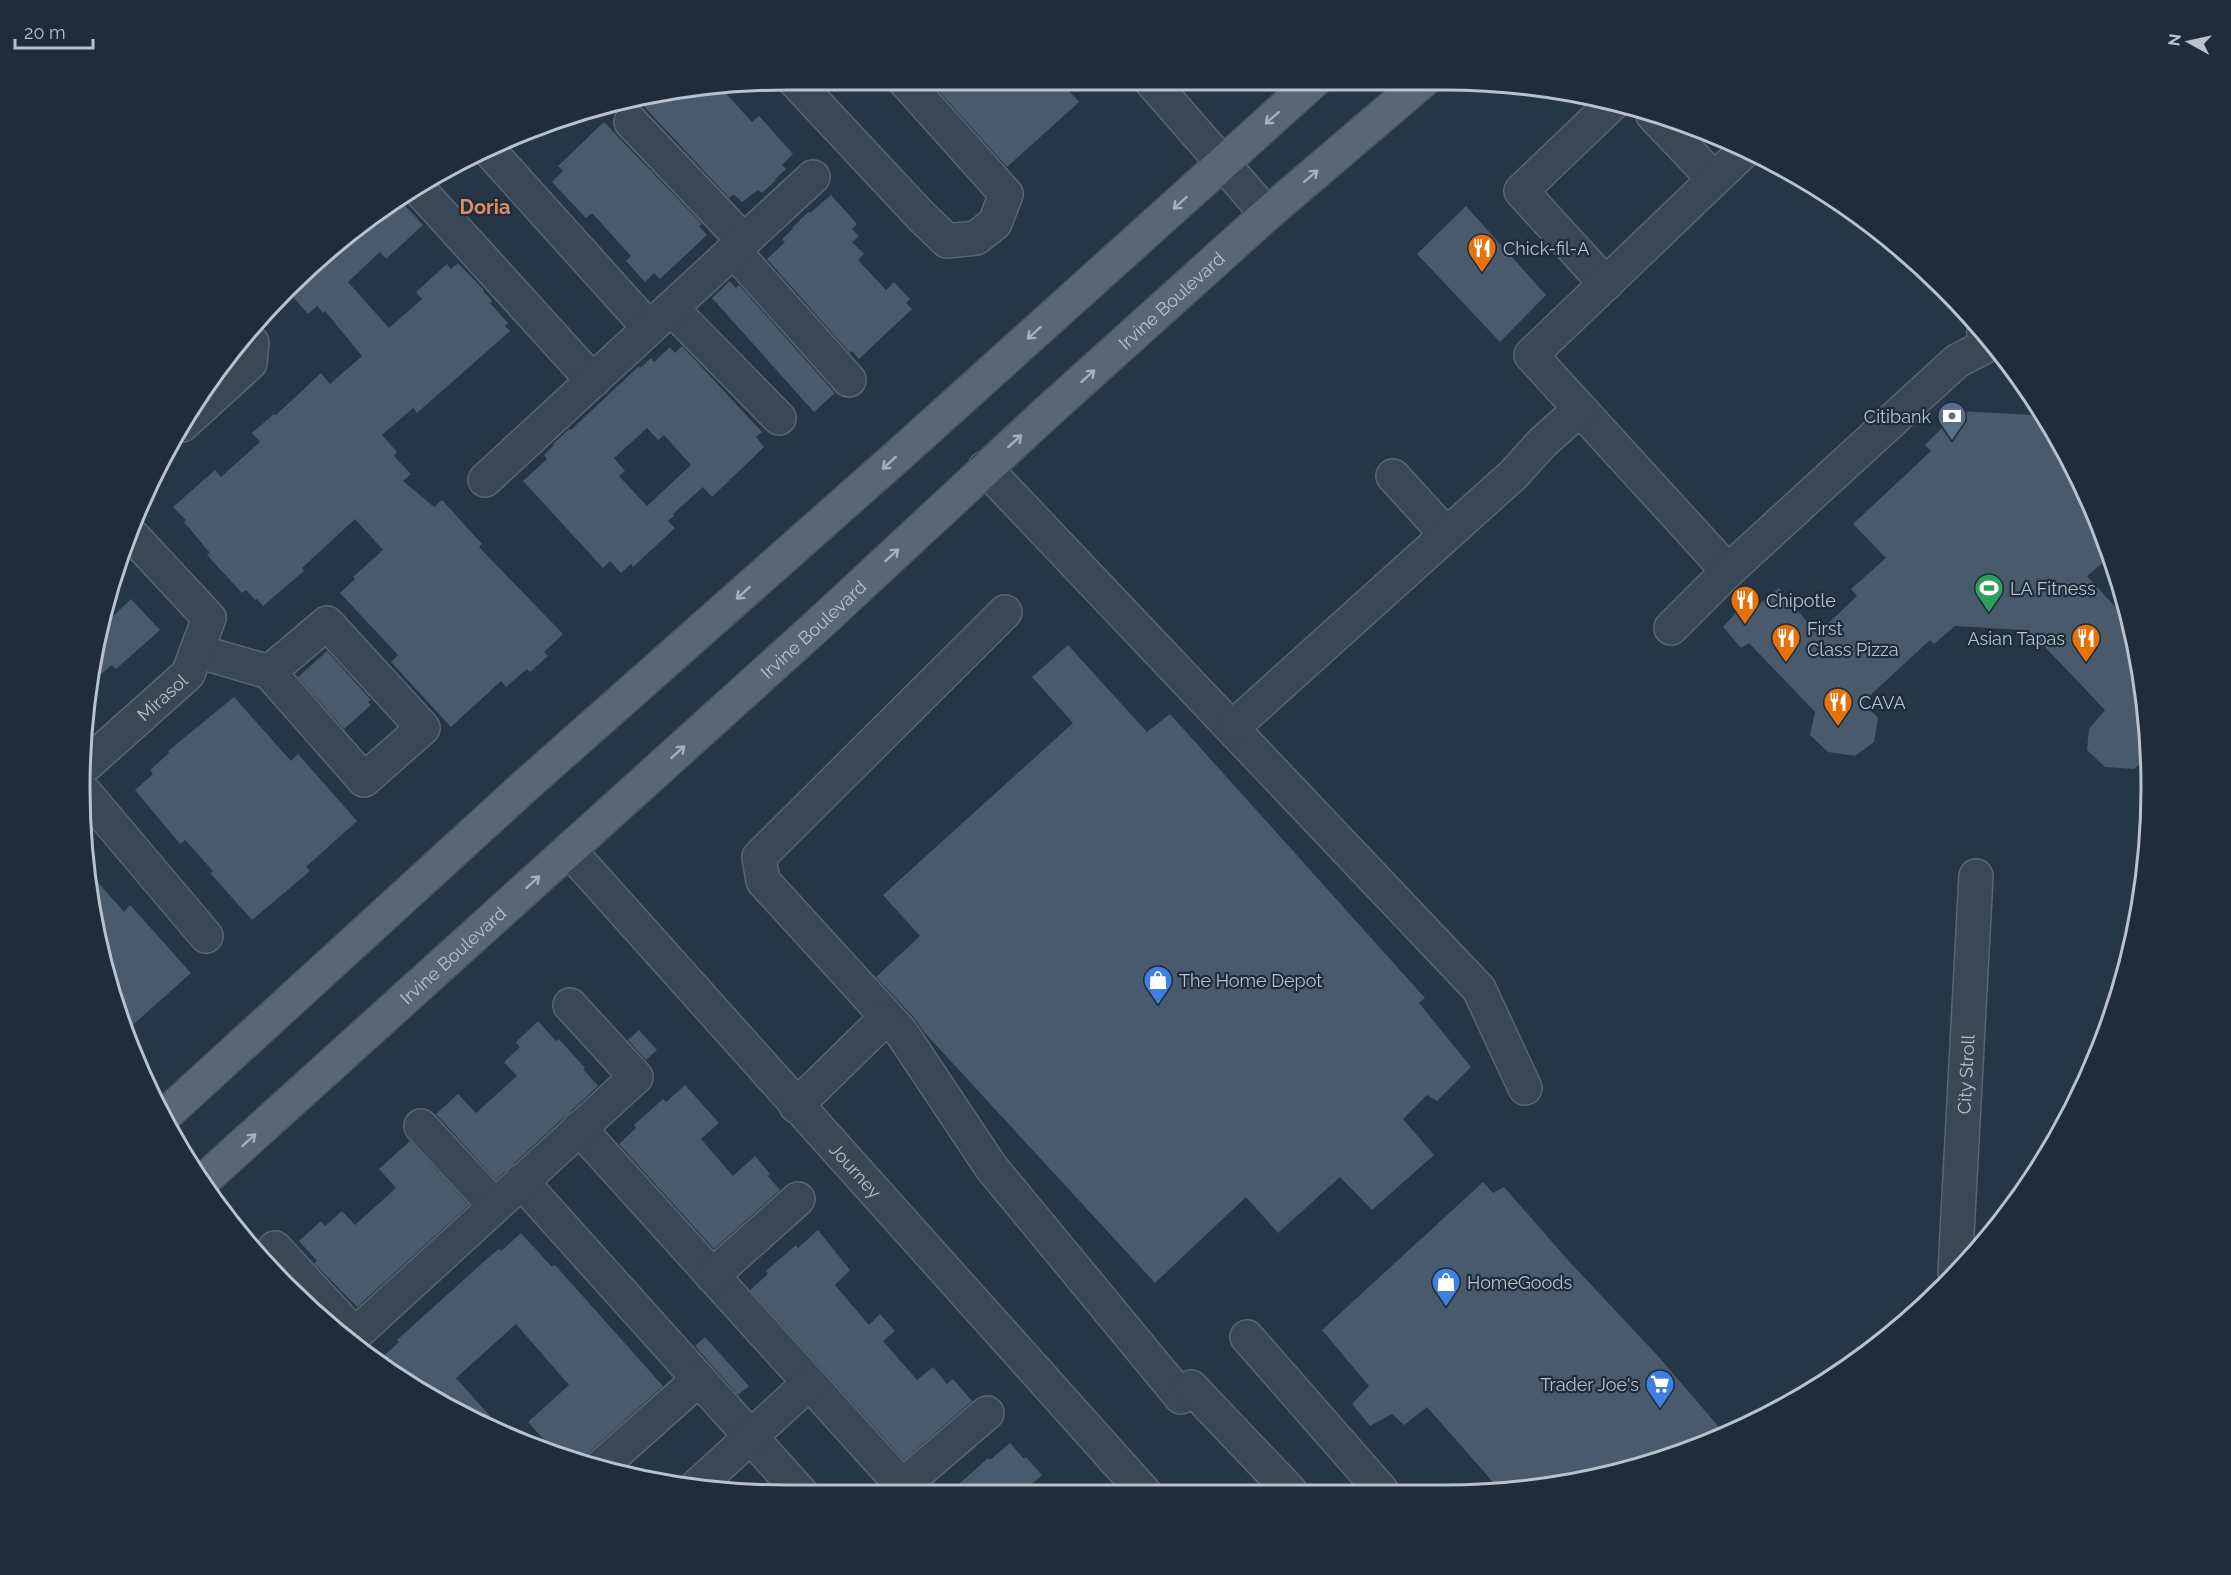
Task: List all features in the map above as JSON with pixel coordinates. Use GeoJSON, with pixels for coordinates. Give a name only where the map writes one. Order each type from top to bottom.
{"type":"FeatureCollection","features":[{"type":"Feature","properties":{"kind":"main road"},"geometry":{"type":"LineString","coordinates":[[170,1111],[525,786],[1305,90]]}},
{"type":"Feature","properties":{"kind":"main road","name":"Irvine Boulevard"},"geometry":{"type":"LineString","coordinates":[[209,1176],[819,624],[985,468],[1267,214],[1412,90]]}},
{"type":"Feature","properties":{"kind":"street"},"geometry":{"type":"LineString","coordinates":[[803,90],[946,241],[976,238],[995,222],[1006,194],[913,90]]}},
{"type":"Feature","properties":{"kind":"street"},"geometry":{"type":"LineString","coordinates":[[1159,90],[1267,214]]}},
{"type":"Feature","properties":{"kind":"street"},"geometry":{"type":"LineString","coordinates":[[1606,110],[1521,191],[1606,284]]}},
{"type":"Feature","properties":{"kind":"street"},"geometry":{"type":"LineString","coordinates":[[631,122],[739,245],[849,380]]}},
{"type":"Feature","properties":{"kind":"street"},"geometry":{"type":"LineString","coordinates":[[1663,126],[1714,179]]}},
{"type":"Feature","properties":{"kind":"street"},"geometry":{"type":"LineString","coordinates":[[494,155],[660,318],[779,418]]}},
{"type":"Feature","properties":{"kind":"street"},"geometry":{"type":"LineString","coordinates":[[1728,571],[1531,356],[1739,156]]}},
{"type":"Feature","properties":{"kind":"street"},"geometry":{"type":"LineString","coordinates":[[485,480],[813,177]]}},
{"type":"Feature","properties":{"kind":"street"},"geometry":{"type":"LineString","coordinates":[[423,193],[593,381]]}},
{"type":"Feature","properties":{"kind":"street"},"geometry":{"type":"LineString","coordinates":[[206,403],[250,363],[251,342]]}},
{"type":"Feature","properties":{"kind":"street"},"geometry":{"type":"LineString","coordinates":[[1671,628],[1728,571],[1957,361],[1984,347]]}},
{"type":"Feature","properties":{"kind":"street"},"geometry":{"type":"LineString","coordinates":[[1232,728],[1514,474],[1542,443],[1580,409]]}},
{"type":"Feature","properties":{"kind":"street"},"geometry":{"type":"LineString","coordinates":[[985,468],[1479,989],[1525,1088]]}},
{"type":"Feature","properties":{"kind":"street"},"geometry":{"type":"LineString","coordinates":[[1393,476],[1446,534]]}},
{"type":"Feature","properties":{"kind":"street","name":"Mirasol"},"geometry":{"type":"LineString","coordinates":[[91,761],[188,674],[209,618],[136,539]]}},
{"type":"Feature","properties":{"kind":"street"},"geometry":{"type":"LineString","coordinates":[[1005,612],[759,857],[763,881],[901,1032],[991,1167],[1186,1392],[1284,1485]]}},
{"type":"Feature","properties":{"kind":"street"},"geometry":{"type":"LineString","coordinates":[[196,651],[269,672],[364,780],[423,729],[327,623],[269,672]]}},
{"type":"Feature","properties":{"kind":"street"},"geometry":{"type":"LineString","coordinates":[[90,799],[206,936]]}},
{"type":"Feature","properties":{"kind":"street","name":"Journey"},"geometry":{"type":"LineString","coordinates":[[569,850],[1138,1485]]}},
{"type":"Feature","properties":{"kind":"street","name":"City Stroll"},"geometry":{"type":"LineString","coordinates":[[1956,1261],[1976,876]]}},
{"type":"Feature","properties":{"kind":"street"},"geometry":{"type":"LineString","coordinates":[[355,1334],[636,1077],[570,1005]]}},
{"type":"Feature","properties":{"kind":"street"},"geometry":{"type":"LineString","coordinates":[[796,1106],[887,1017]]}},
{"type":"Feature","properties":{"kind":"street"},"geometry":{"type":"LineString","coordinates":[[421,1126],[495,1206]]}},
{"type":"Feature","properties":{"kind":"street"},"geometry":{"type":"LineString","coordinates":[[579,1128],[901,1485]]}},
{"type":"Feature","properties":{"kind":"street"},"geometry":{"type":"LineString","coordinates":[[521,1181],[794,1485]]}},
{"type":"Feature","properties":{"kind":"street"},"geometry":{"type":"LineString","coordinates":[[712,1276],[798,1199]]}},
{"type":"Feature","properties":{"kind":"street"},"geometry":{"type":"LineString","coordinates":[[275,1248],[331,1315]]}},
{"type":"Feature","properties":{"kind":"street"},"geometry":{"type":"LineString","coordinates":[[1247,1337],[1377,1485]]}},
{"type":"Feature","properties":{"kind":"street"},"geometry":{"type":"LineString","coordinates":[[607,1461],[699,1379]]}},
{"type":"Feature","properties":{"kind":"street"},"geometry":{"type":"LineString","coordinates":[[703,1480],[809,1383]]}},
{"type":"Feature","properties":{"kind":"street"},"geometry":{"type":"LineString","coordinates":[[909,1485],[987,1413]]}},
{"type":"Feature","properties":{"kind":"building"},"geometry":{"type":"Polygon","coordinates":[[[938,90],[1068,90],[1079,102],[1007,167],[938,90]]]}},
{"type":"Feature","properties":{"kind":"building"},"geometry":{"type":"Polygon","coordinates":[[[725,93],[752,122],[759,116],[793,154],[782,165],[786,169],[762,193],[758,190],[742,202],[736,196],[732,195],[729,198],[643,105],[725,93]]]}},
{"type":"Feature","properties":{"kind":"building"},"geometry":{"type":"Polygon","coordinates":[[[604,122],[702,224],[699,226],[707,235],[660,279],[654,273],[645,282],[626,261],[631,256],[592,213],[586,218],[552,182],[563,171],[558,166],[604,122]]]}},
{"type":"Feature","properties":{"kind":"building"},"geometry":{"type":"Polygon","coordinates":[[[831,195],[857,224],[852,229],[859,236],[852,242],[864,254],[858,260],[886,290],[894,282],[910,299],[906,303],[912,309],[859,359],[852,351],[850,353],[767,259],[785,242],[782,239],[808,212],[810,213],[831,195]]]}},
{"type":"Feature","properties":{"kind":"building"},"geometry":{"type":"Polygon","coordinates":[[[405,205],[423,225],[386,259],[380,252],[348,282],[389,328],[422,299],[416,292],[447,264],[451,269],[458,263],[484,290],[492,301],[490,303],[508,323],[505,326],[510,331],[417,413],[413,408],[382,435],[397,452],[394,456],[411,474],[403,481],[434,507],[442,500],[482,544],[479,547],[563,634],[544,652],[548,656],[530,672],[527,669],[506,687],[501,681],[451,727],[391,662],[398,655],[340,593],[355,579],[353,577],[383,550],[355,519],[302,568],[304,571],[263,606],[246,590],[242,593],[207,555],[210,553],[184,522],[186,520],[173,507],[215,470],[221,477],[260,442],[252,433],[274,414],[276,415],[321,373],[330,384],[362,356],[325,311],[323,313],[317,306],[308,314],[292,296],[363,234],[405,205]]]}},
{"type":"Feature","properties":{"kind":"building","name":"Chick-fil-A"},"geometry":{"type":"Polygon","coordinates":[[[1466,206],[1546,295],[1500,342],[1417,254],[1466,206]]]}},
{"type":"Feature","properties":{"kind":"building"},"geometry":{"type":"Polygon","coordinates":[[[730,281],[736,288],[739,285],[835,393],[814,412],[712,298],[730,281]]]}},
{"type":"Feature","properties":{"kind":"building"},"geometry":{"type":"Polygon","coordinates":[[[682,346],[762,432],[756,437],[764,447],[712,497],[703,487],[673,514],[674,516],[668,521],[675,528],[633,567],[631,564],[621,573],[610,561],[603,568],[523,481],[547,459],[544,455],[553,444],[639,366],[640,368],[651,358],[654,362],[670,347],[675,353],[682,346]],[[647,428],[614,458],[625,471],[619,476],[647,506],[691,465],[664,435],[658,440],[647,428]]]}},
{"type":"Feature","properties":{"kind":"building"},"geometry":{"type":"Polygon","coordinates":[[[1959,411],[2033,415],[2069,479],[2104,562],[2087,576],[2118,610],[2128,651],[2140,742],[2140,764],[2134,769],[2105,767],[2087,750],[2089,729],[2105,710],[2045,647],[2036,646],[2021,630],[1955,626],[1934,644],[1930,640],[1863,702],[1878,718],[1874,742],[1855,756],[1828,752],[1810,735],[1815,712],[1749,643],[1741,648],[1723,627],[1744,604],[1751,611],[1779,588],[1817,634],[1857,596],[1851,589],[1886,558],[1853,524],[1931,451],[1925,445],[1959,411]]]}},
{"type":"Feature","properties":{"kind":"building"},"geometry":{"type":"Polygon","coordinates":[[[131,599],[160,630],[116,669],[112,665],[99,676],[103,651],[111,618],[131,599]]]}},
{"type":"Feature","properties":{"kind":"building","name":"The Home Depot"},"geometry":{"type":"Polygon","coordinates":[[[1068,645],[1147,732],[1170,714],[1425,998],[1419,1003],[1471,1067],[1437,1101],[1427,1095],[1403,1119],[1434,1155],[1372,1210],[1340,1177],[1278,1233],[1246,1197],[1155,1283],[876,977],[920,936],[883,895],[1073,723],[1032,677],[1068,645]]]}},
{"type":"Feature","properties":{"kind":"building"},"geometry":{"type":"Polygon","coordinates":[[[327,651],[371,700],[368,702],[371,705],[344,729],[298,677],[327,651]]]}},
{"type":"Feature","properties":{"kind":"building"},"geometry":{"type":"Polygon","coordinates":[[[234,697],[291,761],[298,754],[357,821],[306,867],[310,871],[252,920],[210,873],[213,871],[185,840],[180,844],[135,790],[153,774],[150,770],[169,753],[168,751],[234,697]]]}},
{"type":"Feature","properties":{"kind":"building"},"geometry":{"type":"Polygon","coordinates":[[[96,881],[124,912],[130,905],[191,973],[132,1026],[103,924],[96,881]]]}},
{"type":"Feature","properties":{"kind":"building"},"geometry":{"type":"Polygon","coordinates":[[[538,1021],[556,1041],[559,1039],[598,1086],[496,1180],[436,1114],[458,1094],[476,1113],[517,1076],[504,1062],[520,1047],[516,1042],[538,1021]]]}},
{"type":"Feature","properties":{"kind":"building"},"geometry":{"type":"Polygon","coordinates":[[[639,1030],[657,1050],[646,1060],[628,1040],[639,1030]]]}},
{"type":"Feature","properties":{"kind":"building"},"geometry":{"type":"Polygon","coordinates":[[[685,1085],[719,1123],[701,1139],[733,1176],[755,1156],[780,1190],[714,1249],[619,1144],[636,1128],[634,1125],[663,1099],[666,1102],[685,1085]]]}},
{"type":"Feature","properties":{"kind":"building"},"geometry":{"type":"Polygon","coordinates":[[[410,1141],[469,1205],[357,1307],[314,1263],[317,1261],[299,1241],[321,1221],[325,1226],[342,1211],[355,1225],[396,1188],[379,1169],[410,1141]]]}},
{"type":"Feature","properties":{"kind":"building"},"geometry":{"type":"Polygon","coordinates":[[[1483,1182],[1493,1193],[1504,1187],[1567,1259],[1658,1356],[1720,1428],[1668,1448],[1580,1472],[1494,1483],[1427,1407],[1404,1425],[1392,1414],[1370,1426],[1352,1404],[1369,1386],[1322,1330],[1483,1182]]]}},
{"type":"Feature","properties":{"kind":"building"},"geometry":{"type":"Polygon","coordinates":[[[818,1230],[850,1270],[835,1285],[869,1325],[880,1314],[895,1331],[883,1341],[917,1380],[933,1367],[947,1384],[953,1379],[972,1401],[904,1460],[750,1290],[768,1274],[766,1271],[796,1245],[798,1248],[818,1230]]]}},
{"type":"Feature","properties":{"kind":"building"},"geometry":{"type":"Polygon","coordinates":[[[521,1233],[552,1267],[555,1265],[663,1386],[586,1455],[545,1441],[528,1422],[569,1385],[516,1324],[456,1378],[493,1419],[439,1392],[384,1356],[399,1342],[397,1340],[489,1257],[499,1249],[501,1251],[521,1233]]]}},
{"type":"Feature","properties":{"kind":"building"},"geometry":{"type":"Polygon","coordinates":[[[705,1337],[749,1386],[738,1395],[695,1346],[705,1337]]]}},
{"type":"Feature","properties":{"kind":"building"},"geometry":{"type":"Polygon","coordinates":[[[1010,1443],[1042,1475],[1031,1485],[958,1485],[988,1458],[990,1460],[1010,1443]]]}},
{"type":"Feature","properties":{"kind":"place","name":"Chick-fil-A"},"geometry":{"type":"Point","coordinates":[1482,274]}},
{"type":"Feature","properties":{"kind":"place","name":"Citibank"},"geometry":{"type":"Point","coordinates":[1952,442]}},
{"type":"Feature","properties":{"kind":"place","name":"LA Fitness"},"geometry":{"type":"Point","coordinates":[1989,614]}},
{"type":"Feature","properties":{"kind":"place","name":"Chipotle"},"geometry":{"type":"Point","coordinates":[1745,626]}},
{"type":"Feature","properties":{"kind":"place","name":"First Class Pizza"},"geometry":{"type":"Point","coordinates":[1786,664]}},
{"type":"Feature","properties":{"kind":"place","name":"Asian Tapas"},"geometry":{"type":"Point","coordinates":[2086,664]}},
{"type":"Feature","properties":{"kind":"place","name":"CAVA"},"geometry":{"type":"Point","coordinates":[1838,728]}},
{"type":"Feature","properties":{"kind":"place","name":"The Home Depot"},"geometry":{"type":"Point","coordinates":[1158,1006]}},
{"type":"Feature","properties":{"kind":"place","name":"HomeGoods"},"geometry":{"type":"Point","coordinates":[1446,1308]}},
{"type":"Feature","properties":{"kind":"place","name":"Trader Joe's"},"geometry":{"type":"Point","coordinates":[1660,1410]}},
{"type":"Feature","properties":{"kind":"district","name":"Doria"},"geometry":{"type":"Point","coordinates":[485,207]}}]}
